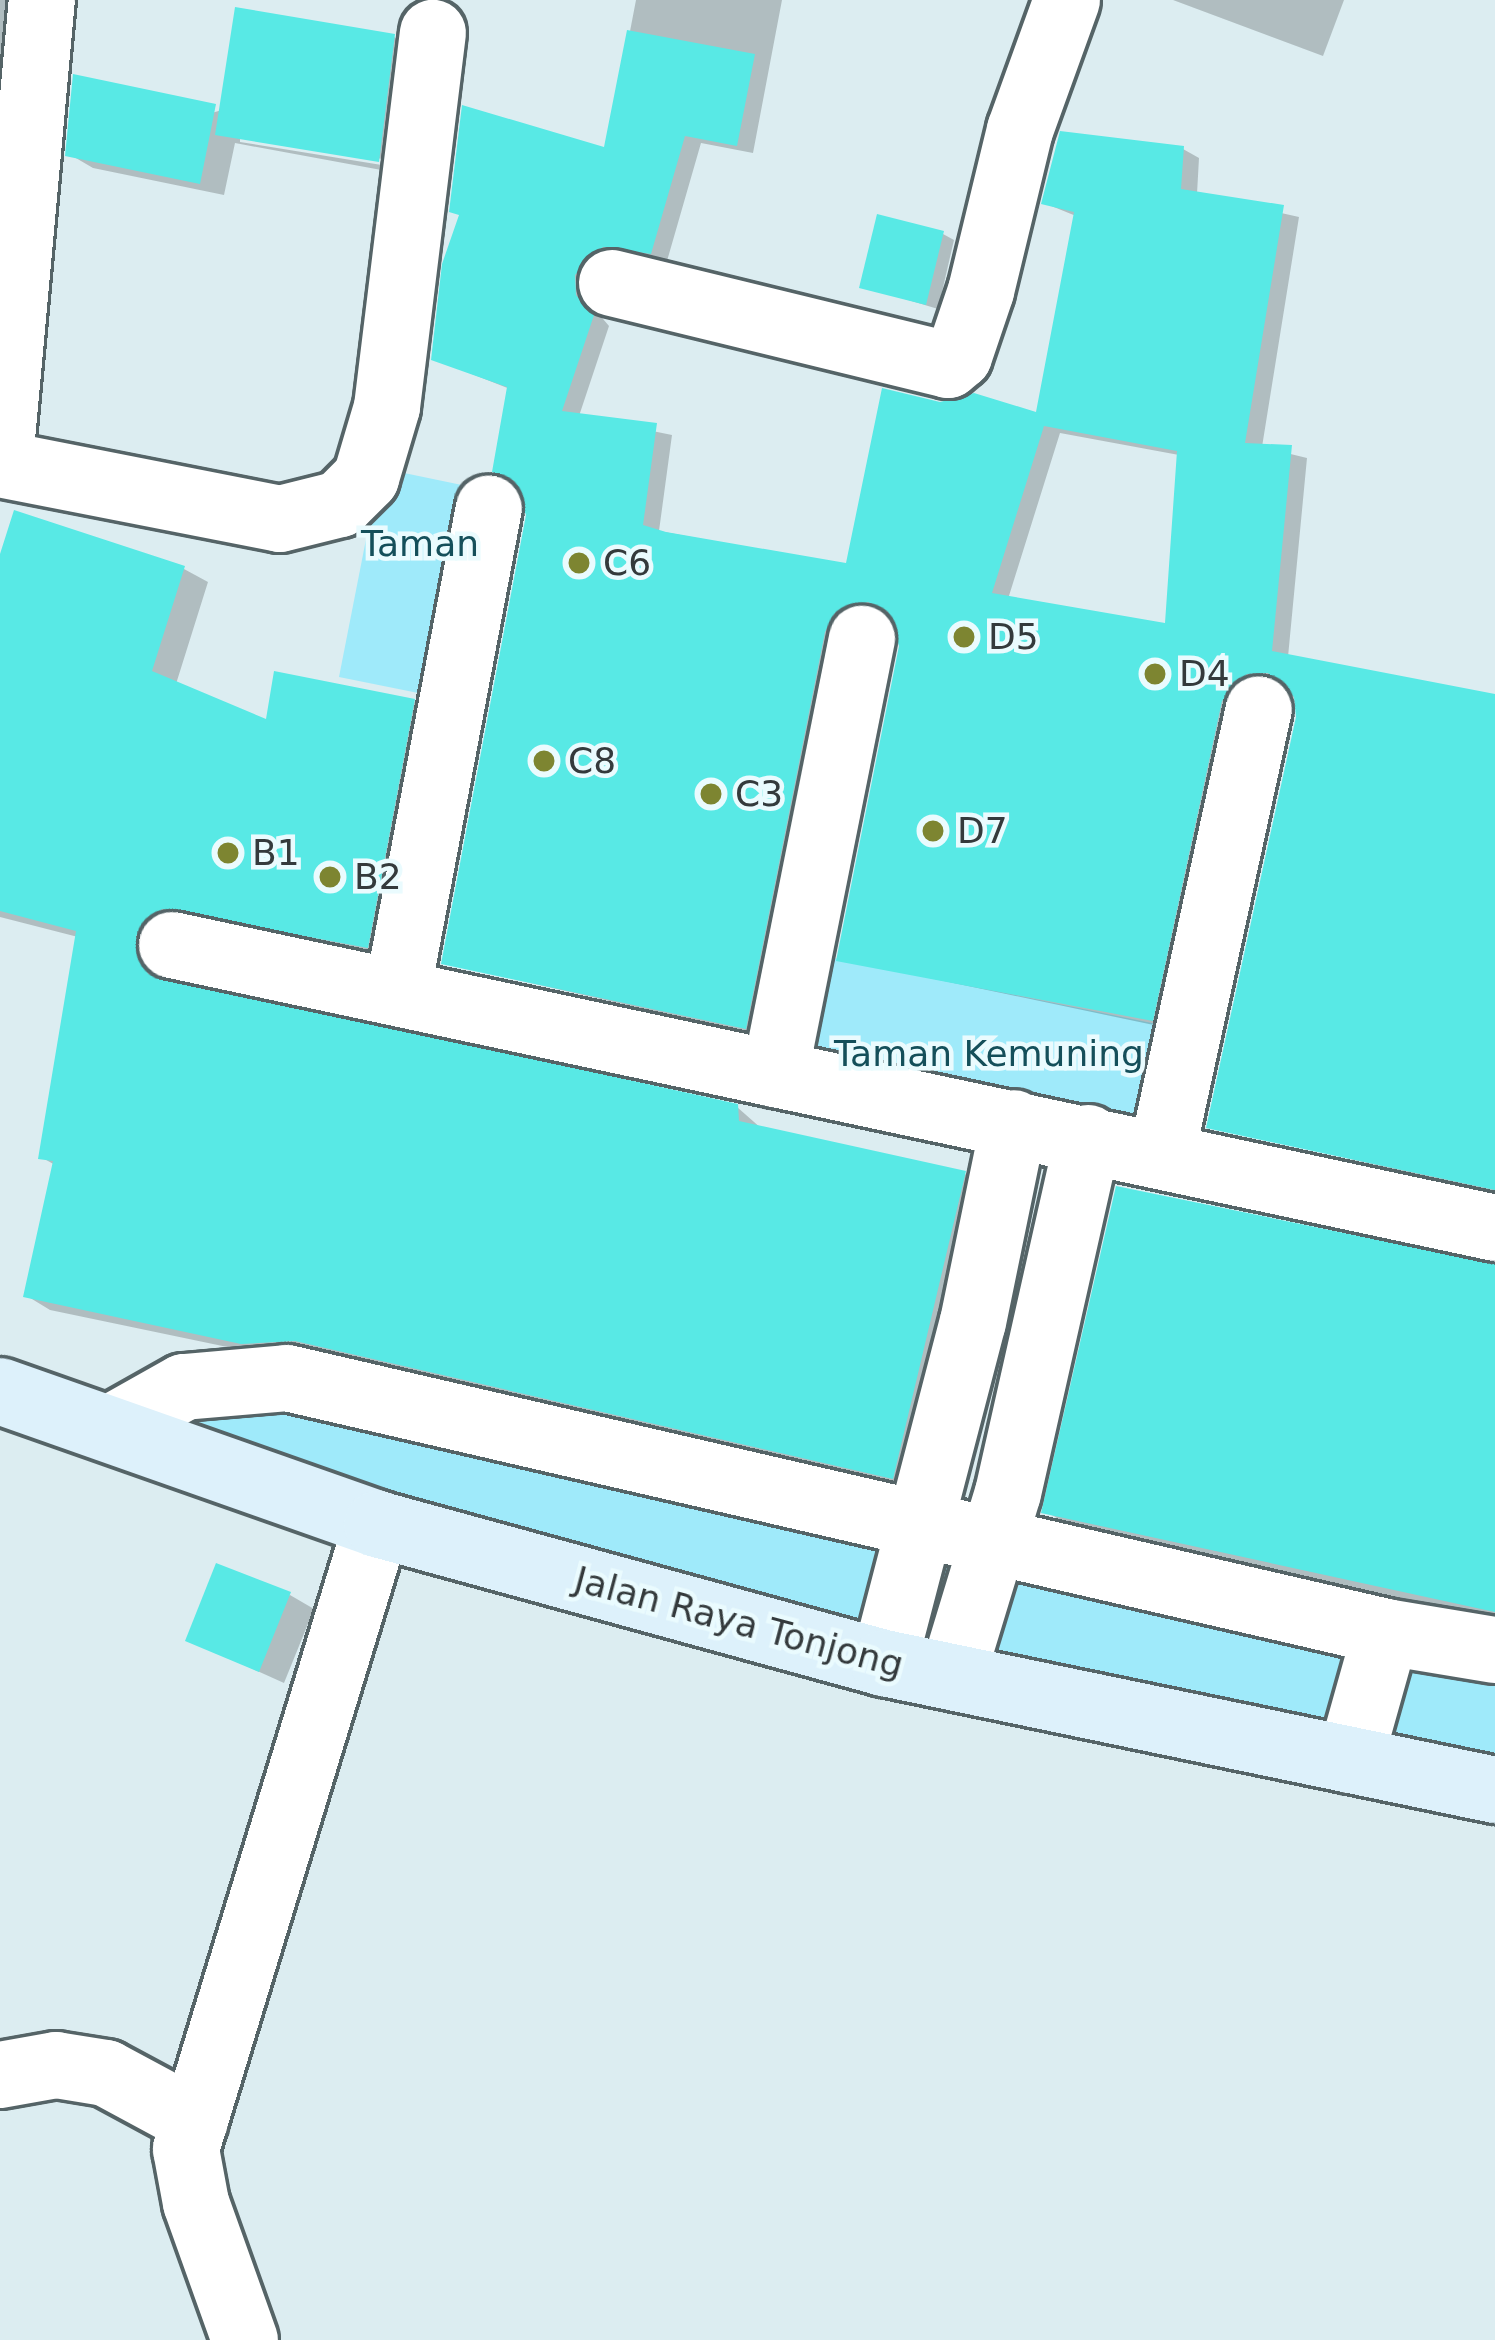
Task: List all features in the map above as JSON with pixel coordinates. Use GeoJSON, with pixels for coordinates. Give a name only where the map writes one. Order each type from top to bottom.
{"type":"FeatureCollection","features":[{"type":"Feature","properties":{"kind":"main road","name":"Jalan Raya Tonjong"},"geometry":{"type":"LineString","coordinates":[[0,1391],[377,1524],[884,1663],[1495,1790]]}},
{"type":"Feature","properties":{"kind":"street"},"geometry":{"type":"LineString","coordinates":[[42,0],[15,162],[0,462],[280,519],[340,504],[366,478],[387,407],[433,33]]}},
{"type":"Feature","properties":{"kind":"street"},"geometry":{"type":"LineString","coordinates":[[612,283],[948,365],[958,356],[981,291],[1020,130],[1067,0]]}},
{"type":"Feature","properties":{"kind":"street"},"geometry":{"type":"LineString","coordinates":[[398,989],[489,508]]}},
{"type":"Feature","properties":{"kind":"street"},"geometry":{"type":"LineString","coordinates":[[775,1074],[862,639]]}},
{"type":"Feature","properties":{"kind":"street"},"geometry":{"type":"LineString","coordinates":[[1162,1153],[1259,710]]}},
{"type":"Feature","properties":{"kind":"street"},"geometry":{"type":"LineString","coordinates":[[172,945],[398,989],[1495,1228]]}},
{"type":"Feature","properties":{"kind":"street"},"geometry":{"type":"LineString","coordinates":[[884,1663],[1014,1123]]}},
{"type":"Feature","properties":{"kind":"street"},"geometry":{"type":"LineString","coordinates":[[952,1677],[990,1539],[1008,1492],[1088,1138]]}},
{"type":"Feature","properties":{"kind":"street"},"geometry":{"type":"LineString","coordinates":[[111,1428],[184,1387],[286,1378],[1386,1632],[1495,1650]]}},
{"type":"Feature","properties":{"kind":"street"},"geometry":{"type":"LineString","coordinates":[[240,2339],[189,2176],[195,2121],[377,1524]]}},
{"type":"Feature","properties":{"kind":"street"},"geometry":{"type":"LineString","coordinates":[[1350,1760],[1386,1632]]}},
{"type":"Feature","properties":{"kind":"street"},"geometry":{"type":"LineString","coordinates":[[0,2075],[56,2065],[106,2073],[195,2121]]}},
{"type":"Feature","properties":{"kind":"green space","name":"Taman"},"geometry":{"type":"Polygon","coordinates":[[[380,468],[486,490],[443,698],[339,677],[380,468]]]}},
{"type":"Feature","properties":{"kind":"green space","name":"Taman Kemuning"},"geometry":{"type":"Polygon","coordinates":[[[800,951],[1186,1030],[1162,1153],[775,1074],[800,951]]]}},
{"type":"Feature","properties":{"kind":"green space"},"geometry":{"type":"Polygon","coordinates":[[[184,1387],[1495,1650],[1495,1790],[111,1428],[184,1387]]]}},
{"type":"Feature","properties":{"kind":"building"},"geometry":{"type":"Polygon","coordinates":[[[235,7],[395,34],[379,162],[215,135],[235,7]]]}},
{"type":"Feature","properties":{"kind":"building"},"geometry":{"type":"Polygon","coordinates":[[[627,30],[755,54],[737,146],[685,136],[651,254],[603,247],[575,275],[576,295],[594,315],[562,411],[657,423],[643,525],[846,563],[882,388],[940,402],[974,393],[1036,412],[1074,212],[1041,204],[1060,131],[1184,146],[1181,189],[1284,205],[1245,443],[1292,445],[1272,651],[1495,694],[1495,1190],[1206,1128],[1296,717],[1294,697],[1268,673],[1247,674],[1222,701],[1153,1021],[836,961],[899,646],[888,612],[868,602],[835,613],[825,632],[746,1029],[441,964],[526,515],[514,481],[492,472],[507,387],[431,360],[442,264],[459,215],[449,212],[462,105],[604,147],[627,30]],[[1044,426],[992,593],[1165,623],[1177,451],[1044,426]]]}},
{"type":"Feature","properties":{"kind":"building"},"geometry":{"type":"Polygon","coordinates":[[[73,74],[216,104],[200,184],[65,156],[73,74]]]}},
{"type":"Feature","properties":{"kind":"building"},"geometry":{"type":"Polygon","coordinates":[[[877,214],[944,231],[926,305],[859,288],[877,214]]]}},
{"type":"Feature","properties":{"kind":"building"},"geometry":{"type":"Polygon","coordinates":[[[14,510],[185,566],[152,671],[266,719],[274,671],[415,699],[368,948],[162,909],[136,936],[148,974],[738,1104],[739,1121],[966,1171],[893,1479],[295,1341],[241,1344],[23,1297],[53,1161],[38,1159],[76,931],[0,911],[0,554],[14,510]]]}},
{"type":"Feature","properties":{"kind":"building"},"geometry":{"type":"Polygon","coordinates":[[[1116,1186],[1495,1264],[1495,1612],[1041,1513],[1116,1186]]]}},
{"type":"Feature","properties":{"kind":"building"},"geometry":{"type":"Polygon","coordinates":[[[216,1563],[291,1592],[259,1672],[185,1641],[216,1563]]]}},
{"type":"Feature","properties":{"kind":"place","name":"C6"},"geometry":{"type":"Point","coordinates":[579,563]}},
{"type":"Feature","properties":{"kind":"place","name":"D5"},"geometry":{"type":"Point","coordinates":[964,637]}},
{"type":"Feature","properties":{"kind":"place","name":"D4"},"geometry":{"type":"Point","coordinates":[1155,674]}},
{"type":"Feature","properties":{"kind":"place","name":"C8"},"geometry":{"type":"Point","coordinates":[544,761]}},
{"type":"Feature","properties":{"kind":"place","name":"C3"},"geometry":{"type":"Point","coordinates":[711,794]}},
{"type":"Feature","properties":{"kind":"place","name":"D7"},"geometry":{"type":"Point","coordinates":[933,831]}},
{"type":"Feature","properties":{"kind":"place","name":"B1"},"geometry":{"type":"Point","coordinates":[228,853]}},
{"type":"Feature","properties":{"kind":"place","name":"B2"},"geometry":{"type":"Point","coordinates":[330,877]}}]}
